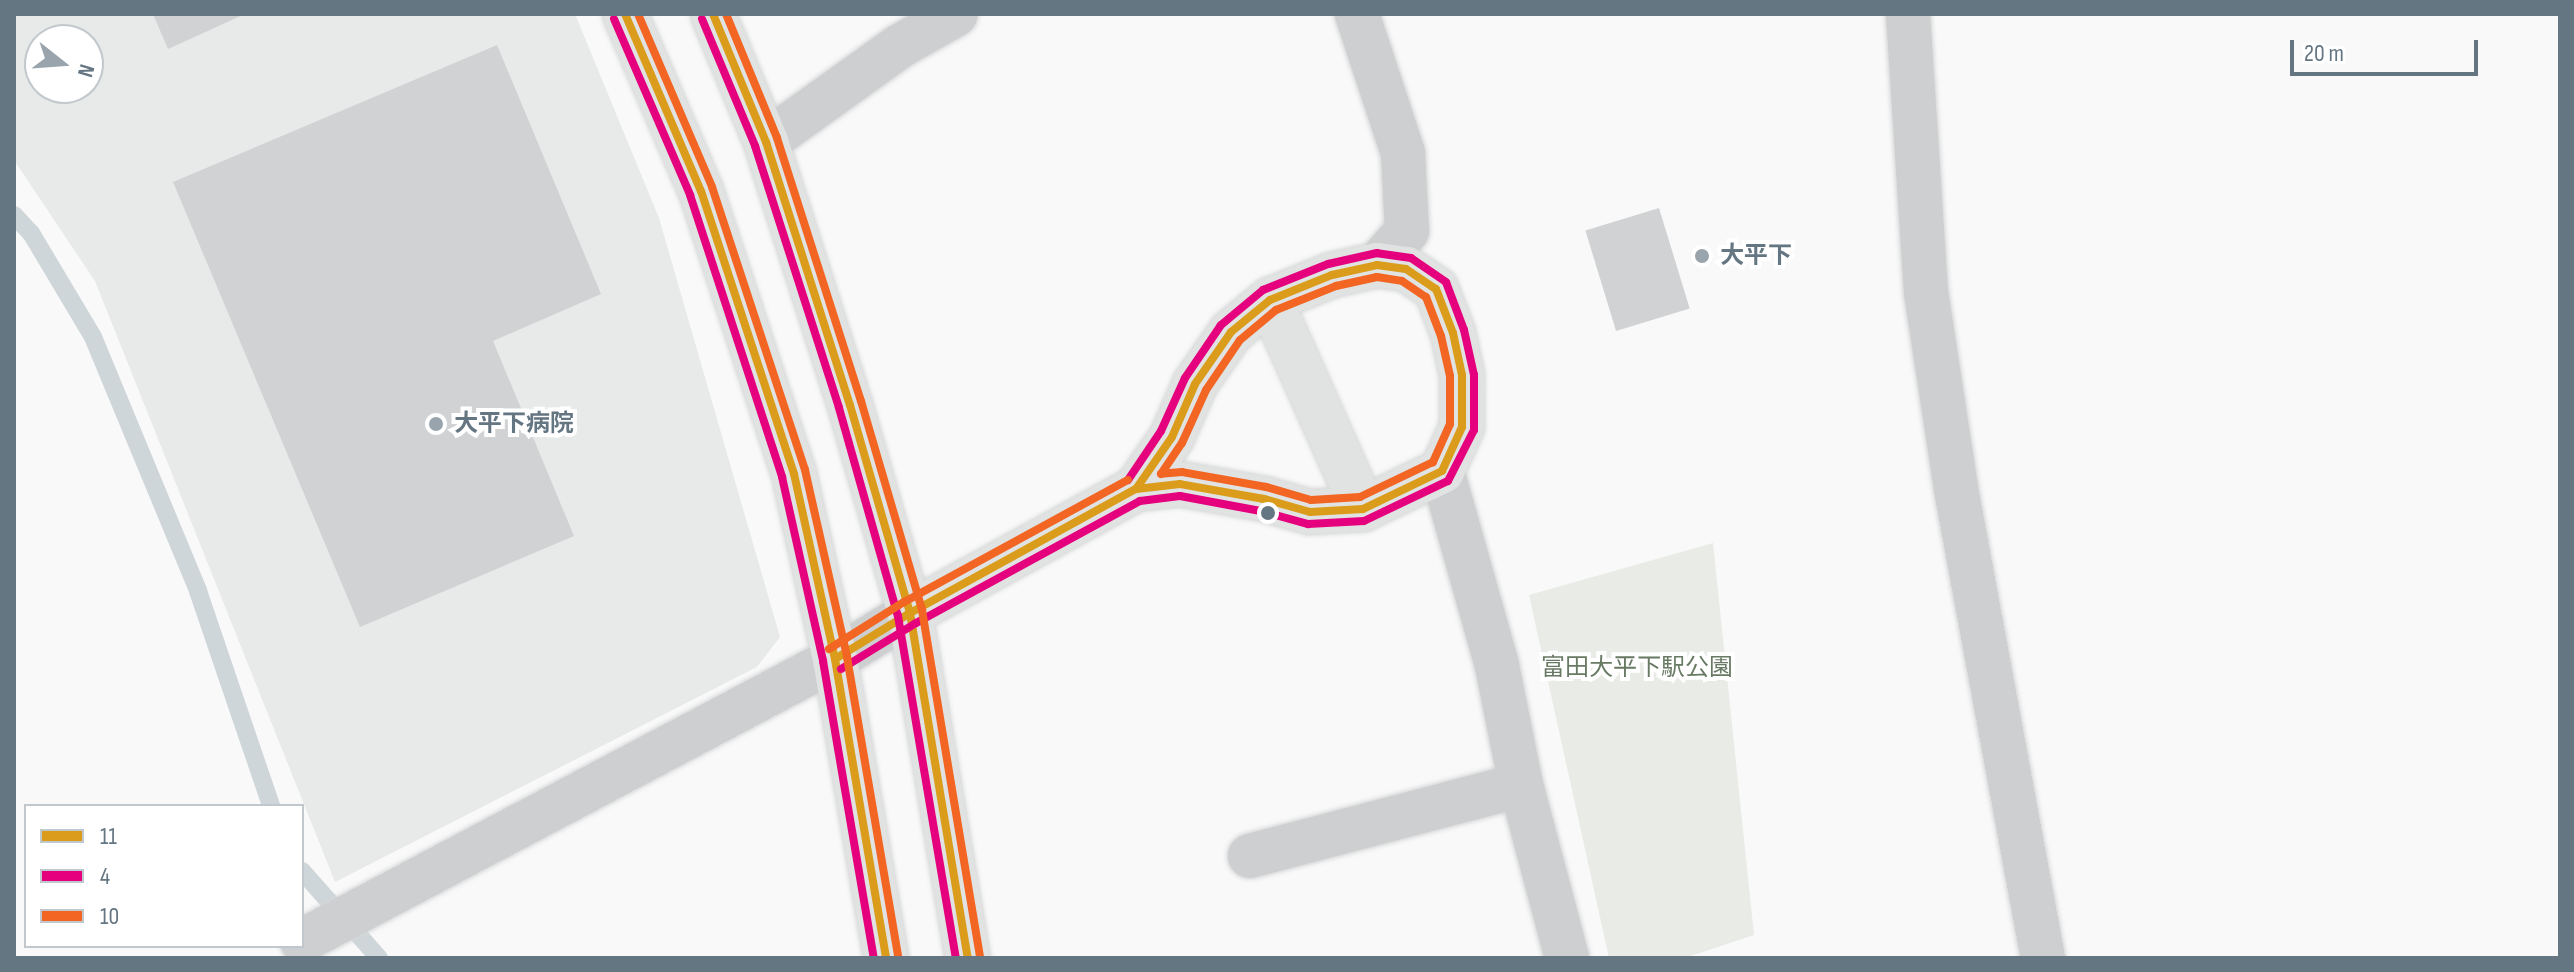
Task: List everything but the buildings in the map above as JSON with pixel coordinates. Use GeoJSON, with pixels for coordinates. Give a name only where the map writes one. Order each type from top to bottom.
{"type":"FeatureCollection","features":[{"type":"Feature","properties":{"kind":"main road"},"geometry":{"type":"LineString","coordinates":[[625,14],[701,191],[794,474],[835,659],[886,958]]}},
{"type":"Feature","properties":{"kind":"main road"},"geometry":{"type":"LineString","coordinates":[[713,14],[766,142],[850,405],[910,613],[968,958]]}},
{"type":"Feature","properties":{"kind":"main road"},"geometry":{"type":"LineString","coordinates":[[910,613],[1136,489],[1180,484],[1264,499],[1310,512],[1363,509],[1442,471],[1462,427],[1462,375],[1453,333],[1436,289],[1406,269],[1377,265],[1332,275],[1270,300],[1231,332],[1195,384],[1172,437],[1136,489]]}},
{"type":"Feature","properties":{"kind":"main road"},"geometry":{"type":"LineString","coordinates":[[1270,300],[1363,509]]}},
{"type":"Feature","properties":{"kind":"street"},"geometry":{"type":"LineString","coordinates":[[766,142],[900,46],[956,14]]}},
{"type":"Feature","properties":{"kind":"street"},"geometry":{"type":"LineString","coordinates":[[1357,14],[1403,153],[1407,231],[1377,265]]}},
{"type":"Feature","properties":{"kind":"street"},"geometry":{"type":"LineString","coordinates":[[1908,14],[1926,292],[1956,489],[2043,958]]}},
{"type":"Feature","properties":{"kind":"street"},"geometry":{"type":"LineString","coordinates":[[1442,471],[1497,666],[1521,785],[1567,958]]}},
{"type":"Feature","properties":{"kind":"street"},"geometry":{"type":"LineString","coordinates":[[304,940],[835,659],[910,613]]}},
{"type":"Feature","properties":{"kind":"street"},"geometry":{"type":"LineString","coordinates":[[1250,856],[1521,785]]}},
{"type":"Feature","properties":{"kind":"street"},"geometry":{"type":"LineString","coordinates":[[271,958],[290,948]]}},
{"type":"Feature","properties":{"kind":"shaded area","name":"大平下病院"},"geometry":{"type":"Polygon","coordinates":[[[14,14],[575,14],[659,218],[780,637],[757,667],[335,882],[95,281],[14,160],[14,14]]]}},
{"type":"Feature","properties":{"kind":"green space","name":"富田大平下駅公園"},"geometry":{"type":"Polygon","coordinates":[[[1713,543],[1754,935],[1685,958],[1609,958],[1529,595],[1713,543]]]}},
{"type":"Feature","properties":{"kind":"waterway"},"geometry":{"type":"LineString","coordinates":[[14,215],[31,233],[93,337],[198,591],[270,804]]}},
{"type":"Feature","properties":{"kind":"waterway"},"geometry":{"type":"LineString","coordinates":[[304,873],[379,958]]}},
{"type":"Feature","properties":{"kind":"transit line","name":"11"},"geometry":{"type":"LineString","coordinates":[[625,14],[701,191],[794,474],[835,659],[886,958]]}},
{"type":"Feature","properties":{"kind":"transit line","name":"10"},"geometry":{"type":"LineString","coordinates":[[638,14],[712,187],[805,470],[847,657],[898,956]]}},
{"type":"Feature","properties":{"kind":"transit line","name":"11"},"geometry":{"type":"LineString","coordinates":[[713,14],[766,142],[850,405],[910,613],[968,958]]}},
{"type":"Feature","properties":{"kind":"transit line","name":"10"},"geometry":{"type":"LineString","coordinates":[[726,14],[777,138],[861,401],[922,610],[980,956]]}},
{"type":"Feature","properties":{"kind":"transit line","name":"4"},"geometry":{"type":"LineString","coordinates":[[614,19],[690,195],[782,477],[823,661],[874,958]]}},
{"type":"Feature","properties":{"kind":"transit line","name":"4"},"geometry":{"type":"LineString","coordinates":[[702,19],[755,146],[839,408],[898,616],[956,958]]}},
{"type":"Feature","properties":{"kind":"transit line","name":"4"},"geometry":{"type":"LineString","coordinates":[[841,669],[916,623],[1140,501],[1180,496],[1261,511],[1308,524],[1364,521],[1448,481],[1474,430],[1474,375],[1464,330],[1446,282],[1411,258],[1377,253],[1328,264],[1263,290],[1221,325],[1185,378],[1161,431],[1128,480]]}},
{"type":"Feature","properties":{"kind":"transit line","name":"11"},"geometry":{"type":"LineString","coordinates":[[1377,265],[1406,269],[1436,289],[1453,333],[1462,375],[1462,427],[1442,471],[1363,509],[1310,512],[1264,499],[1180,484],[1136,489],[1172,437],[1195,384],[1231,332],[1270,300],[1332,275],[1377,265]]}},
{"type":"Feature","properties":{"kind":"transit line","name":"10"},"geometry":{"type":"LineString","coordinates":[[1377,277],[1402,281],[1426,297],[1441,336],[1450,376],[1450,424],[1433,462],[1360,497],[1311,500],[1266,487],[1182,472],[1161,474],[1182,443],[1206,390],[1240,340],[1276,310],[1336,286],[1377,277]]}},
{"type":"Feature","properties":{"kind":"transit line","name":"10"},"geometry":{"type":"LineString","coordinates":[[829,649],[904,602],[1128,480]]}},
{"type":"Feature","properties":{"kind":"transit line","name":"11"},"geometry":{"type":"LineString","coordinates":[[835,659],[910,613],[1136,489]]}},
{"type":"Feature","properties":{"kind":"place","name":"大平下"},"geometry":{"type":"Point","coordinates":[1702,256]}},
{"type":"Feature","properties":{"kind":"place","name":"大平下病院"},"geometry":{"type":"Point","coordinates":[436,424]}}]}
